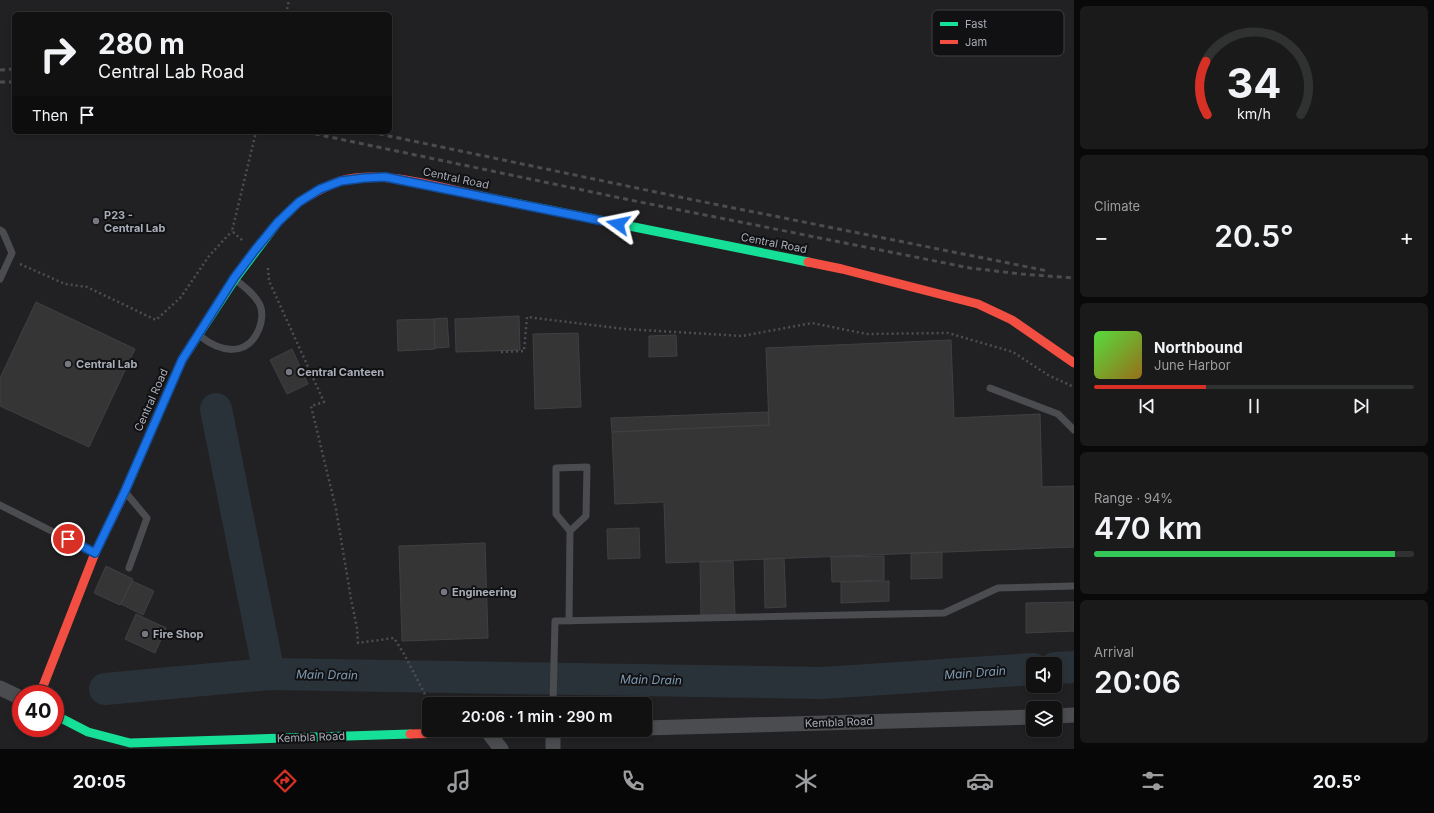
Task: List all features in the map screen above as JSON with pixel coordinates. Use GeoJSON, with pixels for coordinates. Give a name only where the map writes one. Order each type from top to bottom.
{"type":"FeatureCollection","features":[{"type":"Feature","properties":{"kind":"street","name":"Central Road"},"geometry":{"type":"LineString","coordinates":[[44,685],[95,553],[125,491],[182,360],[234,278],[278,222],[299,202],[320,189],[341,181],[385,177],[842,269],[978,304],[1018,324],[1074,363]]}},
{"type":"Feature","properties":{"kind":"street"},"geometry":{"type":"LineString","coordinates":[[0,688],[12,694]]}},
{"type":"Feature","properties":{"kind":"street"},"geometry":{"type":"LineString","coordinates":[[1062,716],[1074,716]]}},
{"type":"Feature","properties":{"kind":"street","name":"Kembla Road"},"geometry":{"type":"LineString","coordinates":[[652,728],[1026,717]]}},
{"type":"Feature","properties":{"kind":"street","name":"Kembla Road"},"geometry":{"type":"LineString","coordinates":[[64,720],[88,732],[130,744],[422,733]]}},
{"type":"Feature","properties":{"kind":"street"},"geometry":{"type":"LineString","coordinates":[[492,737],[501,749]]}},
{"type":"Feature","properties":{"kind":"street"},"geometry":{"type":"LineString","coordinates":[[553,737],[553,749]]}},
{"type":"Feature","properties":{"kind":"lane"},"geometry":{"type":"LineString","coordinates":[[0,230],[3,232],[12,252],[0,279]]}},
{"type":"Feature","properties":{"kind":"lane"},"geometry":{"type":"LineString","coordinates":[[197,335],[219,348],[230,349],[244,346],[256,337],[262,316],[260,305],[255,296],[234,278]]}},
{"type":"Feature","properties":{"kind":"lane"},"geometry":{"type":"LineString","coordinates":[[990,388],[1058,414],[1074,430]]}},
{"type":"Feature","properties":{"kind":"lane"},"geometry":{"type":"LineString","coordinates":[[569,621],[570,531],[556,514],[556,468],[587,467],[586,516],[570,531]]}},
{"type":"Feature","properties":{"kind":"lane"},"geometry":{"type":"LineString","coordinates":[[125,491],[147,518],[129,568]]}},
{"type":"Feature","properties":{"kind":"lane"},"geometry":{"type":"LineString","coordinates":[[0,505],[95,553]]}},
{"type":"Feature","properties":{"kind":"lane"},"geometry":{"type":"LineString","coordinates":[[553,697],[555,621],[944,613],[998,588],[1074,586]]}},
{"type":"Feature","properties":{"kind":"path"},"geometry":{"type":"LineString","coordinates":[[286,12],[289,0]]}},
{"type":"Feature","properties":{"kind":"path"},"geometry":{"type":"LineString","coordinates":[[12,252],[20,265],[65,284],[87,287],[156,320],[181,297],[209,256],[232,231],[256,134]]}},
{"type":"Feature","properties":{"kind":"path"},"geometry":{"type":"LineString","coordinates":[[232,231],[269,262],[269,281],[324,402],[311,406],[336,509],[357,628],[358,643],[394,638],[427,697]]}},
{"type":"Feature","properties":{"kind":"path"},"geometry":{"type":"LineString","coordinates":[[501,352],[524,351],[527,317],[625,329],[742,336],[812,323],[867,334],[948,332],[1013,352],[1048,375],[1074,387]]}},
{"type":"Feature","properties":{"kind":"shaded area"},"geometry":{"type":"Polygon","coordinates":[[[0,0],[1074,0],[1074,749],[0,749],[0,0]]]}},
{"type":"Feature","properties":{"kind":"building","name":"Central Lab"},"geometry":{"type":"Polygon","coordinates":[[[36,302],[135,349],[89,447],[0,406],[0,378],[36,302]]]}},
{"type":"Feature","properties":{"kind":"building"},"geometry":{"type":"Polygon","coordinates":[[[519,316],[520,350],[456,352],[455,319],[519,316]]]}},
{"type":"Feature","properties":{"kind":"building"},"geometry":{"type":"Polygon","coordinates":[[[447,318],[449,347],[435,348],[434,319],[447,318]]]}},
{"type":"Feature","properties":{"kind":"building"},"geometry":{"type":"Polygon","coordinates":[[[434,319],[435,349],[398,351],[397,320],[434,319]]]}},
{"type":"Feature","properties":{"kind":"building"},"geometry":{"type":"Polygon","coordinates":[[[578,333],[581,407],[535,409],[533,334],[578,333]]]}},
{"type":"Feature","properties":{"kind":"building"},"geometry":{"type":"Polygon","coordinates":[[[676,335],[677,356],[649,357],[649,336],[676,335]]]}},
{"type":"Feature","properties":{"kind":"building"},"geometry":{"type":"Polygon","coordinates":[[[951,340],[954,418],[1040,414],[1042,487],[1074,486],[1074,547],[666,563],[664,502],[615,504],[612,432],[769,425],[766,348],[951,340]]]}},
{"type":"Feature","properties":{"kind":"building","name":"Central Canteen"},"geometry":{"type":"Polygon","coordinates":[[[292,349],[308,384],[287,394],[270,360],[292,349]]]}},
{"type":"Feature","properties":{"kind":"building"},"geometry":{"type":"Polygon","coordinates":[[[768,412],[769,425],[612,432],[611,418],[768,412]]]}},
{"type":"Feature","properties":{"kind":"building"},"geometry":{"type":"Polygon","coordinates":[[[639,528],[640,558],[608,559],[607,529],[639,528]]]}},
{"type":"Feature","properties":{"kind":"building","name":"Engineering"},"geometry":{"type":"Polygon","coordinates":[[[485,543],[488,638],[402,641],[399,546],[485,543]]]}},
{"type":"Feature","properties":{"kind":"building"},"geometry":{"type":"Polygon","coordinates":[[[942,552],[942,578],[911,579],[911,553],[942,552]]]}},
{"type":"Feature","properties":{"kind":"building"},"geometry":{"type":"Polygon","coordinates":[[[884,556],[884,580],[832,582],[831,557],[884,556]]]}},
{"type":"Feature","properties":{"kind":"building"},"geometry":{"type":"Polygon","coordinates":[[[784,558],[786,607],[765,608],[764,559],[784,558]]]}},
{"type":"Feature","properties":{"kind":"building"},"geometry":{"type":"Polygon","coordinates":[[[733,561],[735,615],[701,616],[700,562],[733,561]]]}},
{"type":"Feature","properties":{"kind":"building"},"geometry":{"type":"Polygon","coordinates":[[[106,566],[133,579],[120,605],[94,593],[106,566]]]}},
{"type":"Feature","properties":{"kind":"building"},"geometry":{"type":"Polygon","coordinates":[[[132,581],[154,591],[143,615],[121,604],[132,581]]]}},
{"type":"Feature","properties":{"kind":"building"},"geometry":{"type":"Polygon","coordinates":[[[889,581],[889,601],[841,603],[841,582],[889,581]]]}},
{"type":"Feature","properties":{"kind":"building"},"geometry":{"type":"Polygon","coordinates":[[[1074,602],[1074,631],[1026,633],[1026,603],[1074,602]]]}},
{"type":"Feature","properties":{"kind":"building","name":"Fire Shop"},"geometry":{"type":"Polygon","coordinates":[[[136,614],[166,628],[155,653],[125,639],[136,614]]]}},
{"type":"Feature","properties":{"kind":"waterway","name":"Main Drain"},"geometry":{"type":"LineString","coordinates":[[216,409],[269,674]]}},
{"type":"Feature","properties":{"kind":"waterway","name":"Main Drain"},"geometry":{"type":"LineString","coordinates":[[1062,668],[1074,667]]}},
{"type":"Feature","properties":{"kind":"waterway","name":"Main Drain"},"geometry":{"type":"LineString","coordinates":[[105,689],[269,674],[823,683],[1026,669]]}},
{"type":"Feature","properties":{"kind":"railway"},"geometry":{"type":"LineString","coordinates":[[0,70],[12,69]]}},
{"type":"Feature","properties":{"kind":"railway"},"geometry":{"type":"LineString","coordinates":[[0,82],[12,82]]}},
{"type":"Feature","properties":{"kind":"railway"},"geometry":{"type":"LineString","coordinates":[[316,134],[630,200],[970,268],[1074,278]]}},
{"type":"Feature","properties":{"kind":"railway"},"geometry":{"type":"LineString","coordinates":[[380,134],[689,199],[1048,271]]}},
{"type":"Feature","properties":{"kind":"traffic: fast"},"geometry":{"type":"LineString","coordinates":[[480,196],[808,262]]}},
{"type":"Feature","properties":{"kind":"traffic: fast"},"geometry":{"type":"LineString","coordinates":[[122,498],[182,360],[235,279],[278,222],[299,202]]}},
{"type":"Feature","properties":{"kind":"traffic: fast"},"geometry":{"type":"LineString","coordinates":[[64,720],[88,732],[130,743],[410,734]]}},
{"type":"Feature","properties":{"kind":"traffic: jam"},"geometry":{"type":"LineString","coordinates":[[299,202],[340,181],[374,177],[392,178],[428,184],[480,196]]}},
{"type":"Feature","properties":{"kind":"traffic: jam"},"geometry":{"type":"LineString","coordinates":[[808,262],[842,269],[978,304],[1012,320],[1074,363]]}},
{"type":"Feature","properties":{"kind":"traffic: jam"},"geometry":{"type":"LineString","coordinates":[[44,685],[95,553],[122,498]]}},
{"type":"Feature","properties":{"kind":"traffic: jam"},"geometry":{"type":"LineString","coordinates":[[410,734],[422,734]]}},
{"type":"Feature","properties":{"kind":"place","name":"P23 - Central Lab"},"geometry":{"type":"Point","coordinates":[96,221]}},
{"type":"Feature","properties":{"kind":"place","name":"Central Lab"},"geometry":{"type":"Point","coordinates":[68,364]}},
{"type":"Feature","properties":{"kind":"place","name":"Central Canteen"},"geometry":{"type":"Point","coordinates":[289,372]}},
{"type":"Feature","properties":{"kind":"place","name":"Engineering"},"geometry":{"type":"Point","coordinates":[444,592]}},
{"type":"Feature","properties":{"kind":"place","name":"Fire Shop"},"geometry":{"type":"Point","coordinates":[145,634]}},
{"type":"Feature","properties":{"kind":"route"},"geometry":{"type":"LineString","coordinates":[[68,539],[95,553],[125,491],[182,360],[197,335],[234,278],[278,222],[299,202],[320,189],[341,181],[385,177],[618,224]]}}]}
